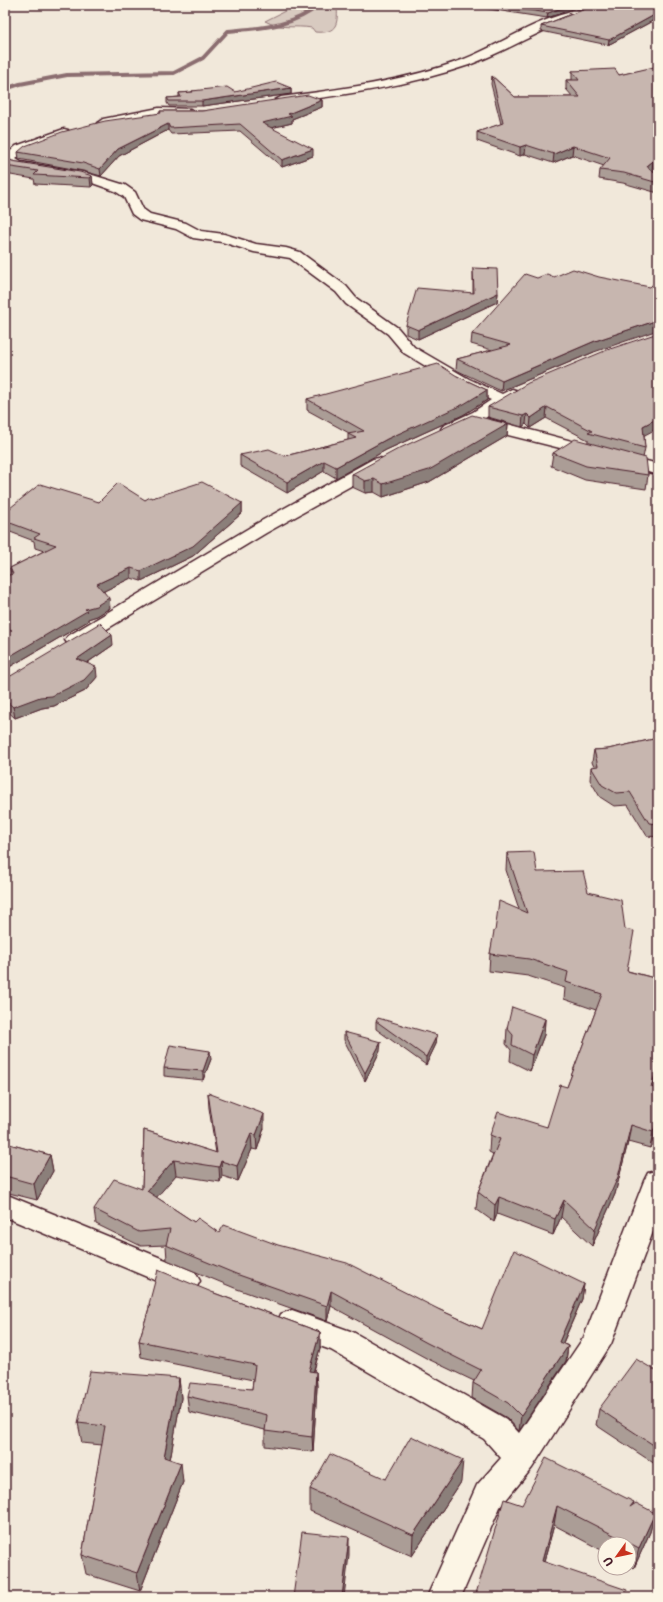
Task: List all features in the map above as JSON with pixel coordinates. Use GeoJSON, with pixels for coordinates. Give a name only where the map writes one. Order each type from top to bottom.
{"type":"FeatureCollection","features":[{"type":"Feature","properties":{"kind":"street"},"geometry":{"type":"LineString","coordinates":[[576,5],[592,7]]}},
{"type":"Feature","properties":{"kind":"street"},"geometry":{"type":"LineString","coordinates":[[272,101],[370,87],[458,64],[487,54],[540,26],[592,7]]}},
{"type":"Feature","properties":{"kind":"street"},"geometry":{"type":"LineString","coordinates":[[95,125],[160,112],[202,112]]}},
{"type":"Feature","properties":{"kind":"street"},"geometry":{"type":"LineString","coordinates":[[74,131],[46,138],[20,149],[10,158],[10,161],[17,165],[83,176],[120,188],[130,195],[137,211],[145,217],[181,226],[198,235],[224,238],[254,248],[286,252],[295,255],[341,289],[351,301],[393,331],[409,350],[463,382],[503,400]]}},
{"type":"Feature","properties":{"kind":"street"},"geometry":{"type":"LineString","coordinates":[[435,435],[470,419],[526,386]]}},
{"type":"Feature","properties":{"kind":"street"},"geometry":{"type":"LineString","coordinates":[[470,419],[525,436],[596,452],[658,470]]}},
{"type":"Feature","properties":{"kind":"street"},"geometry":{"type":"LineString","coordinates":[[64,647],[267,525],[393,455]]}},
{"type":"Feature","properties":{"kind":"street"},"geometry":{"type":"LineString","coordinates":[[444,1597],[488,1496],[521,1458],[596,1344],[658,1181]]}},
{"type":"Feature","properties":{"kind":"street"},"geometry":{"type":"LineString","coordinates":[[5,1205],[212,1293]]}},
{"type":"Feature","properties":{"kind":"street"},"geometry":{"type":"LineString","coordinates":[[270,1315],[342,1341],[495,1429],[521,1458]]}},
{"type":"Feature","properties":{"kind":"shaded area"},"geometry":{"type":"Polygon","coordinates":[[[297,5],[337,5],[337,22],[332,29],[328,31],[315,32],[312,28],[282,26],[265,21],[297,5]]]}},
{"type":"Feature","properties":{"kind":"building"},"geometry":{"type":"Polygon","coordinates":[[[496,5],[570,5],[548,13],[496,5]]]}},
{"type":"Feature","properties":{"kind":"building"},"geometry":{"type":"Polygon","coordinates":[[[594,5],[658,5],[658,13],[609,40],[541,26],[594,5]]]}},
{"type":"Feature","properties":{"kind":"building"},"geometry":{"type":"Polygon","coordinates":[[[658,67],[658,162],[653,161],[647,166],[650,170],[658,173],[658,183],[624,173],[600,170],[610,158],[573,146],[554,154],[526,145],[520,147],[477,132],[503,123],[492,76],[515,97],[580,97],[566,80],[579,80],[572,71],[615,69],[619,75],[658,67]]]}},
{"type":"Feature","properties":{"kind":"building"},"geometry":{"type":"Polygon","coordinates":[[[276,82],[291,88],[202,101],[169,101],[167,98],[181,97],[179,93],[227,87],[235,92],[276,82]]]}},
{"type":"Feature","properties":{"kind":"building"},"geometry":{"type":"Polygon","coordinates":[[[308,95],[322,100],[288,114],[292,116],[262,123],[313,149],[282,160],[240,124],[170,128],[168,124],[118,149],[100,169],[83,163],[18,152],[25,146],[62,132],[105,121],[161,113],[160,111],[202,111],[308,95]]]}},
{"type":"Feature","properties":{"kind":"building"},"geometry":{"type":"Polygon","coordinates":[[[5,156],[12,161],[80,172],[92,176],[90,178],[34,175],[38,171],[5,166],[5,156]]]}},
{"type":"Feature","properties":{"kind":"building"},"geometry":{"type":"Polygon","coordinates":[[[473,268],[497,269],[498,293],[418,330],[406,325],[417,288],[474,293],[473,268]]]}},
{"type":"Feature","properties":{"kind":"building"},"geometry":{"type":"Polygon","coordinates":[[[573,269],[599,277],[650,287],[658,279],[658,320],[595,341],[502,381],[457,359],[511,345],[472,334],[525,274],[537,278],[547,274],[554,277],[573,269]]]}},
{"type":"Feature","properties":{"kind":"building"},"geometry":{"type":"Polygon","coordinates":[[[658,333],[658,418],[643,426],[645,448],[588,433],[592,431],[547,407],[531,418],[527,414],[523,416],[488,407],[528,383],[607,350],[658,333]]]}},
{"type":"Feature","properties":{"kind":"building"},"geometry":{"type":"Polygon","coordinates":[[[438,364],[457,376],[487,390],[464,404],[387,439],[336,467],[324,461],[287,482],[240,455],[269,449],[285,456],[356,438],[348,434],[364,431],[307,399],[438,364]]]}},
{"type":"Feature","properties":{"kind":"building"},"geometry":{"type":"Polygon","coordinates":[[[472,415],[508,424],[429,470],[383,484],[374,479],[365,481],[352,474],[400,448],[472,415]]]}},
{"type":"Feature","properties":{"kind":"building"},"geometry":{"type":"Polygon","coordinates":[[[575,439],[646,458],[648,475],[586,466],[553,453],[575,439]]]}},
{"type":"Feature","properties":{"kind":"building"},"geometry":{"type":"Polygon","coordinates":[[[202,482],[242,503],[193,546],[141,571],[131,568],[97,584],[109,598],[96,606],[85,609],[87,611],[5,659],[5,634],[12,630],[5,627],[5,576],[13,574],[10,568],[56,545],[34,538],[40,534],[5,521],[5,512],[40,484],[99,502],[118,483],[145,500],[150,497],[152,498],[202,482]]]}},
{"type":"Feature","properties":{"kind":"building"},"geometry":{"type":"Polygon","coordinates":[[[100,623],[112,635],[77,659],[96,667],[84,680],[52,696],[40,697],[13,707],[5,700],[5,683],[9,677],[100,623]]]}},
{"type":"Feature","properties":{"kind":"building"},"geometry":{"type":"Polygon","coordinates":[[[658,738],[658,824],[649,823],[630,792],[616,793],[602,785],[591,767],[598,766],[594,750],[608,749],[658,738]]]}},
{"type":"Feature","properties":{"kind":"building"},"geometry":{"type":"Polygon","coordinates":[[[534,852],[537,872],[583,871],[588,892],[621,900],[625,929],[634,931],[627,971],[658,979],[658,1065],[651,1087],[658,1089],[658,1117],[653,1132],[631,1125],[618,1177],[595,1229],[564,1200],[555,1219],[499,1197],[495,1205],[478,1192],[500,1139],[490,1135],[498,1112],[547,1127],[560,1085],[567,1087],[602,994],[566,982],[568,972],[529,959],[490,954],[499,901],[527,913],[507,853],[534,852]]]}},
{"type":"Feature","properties":{"kind":"building"},"geometry":{"type":"Polygon","coordinates":[[[512,1007],[545,1019],[532,1055],[512,1045],[513,1035],[507,1028],[512,1007]]]}},
{"type":"Feature","properties":{"kind":"building"},"geometry":{"type":"Polygon","coordinates":[[[378,1018],[437,1035],[426,1057],[376,1021],[378,1018]]]}},
{"type":"Feature","properties":{"kind":"building"},"geometry":{"type":"Polygon","coordinates":[[[344,1032],[381,1042],[365,1073],[344,1032]]]}},
{"type":"Feature","properties":{"kind":"building"},"geometry":{"type":"Polygon","coordinates":[[[170,1045],[210,1051],[203,1071],[164,1068],[170,1045]]]}},
{"type":"Feature","properties":{"kind":"building"},"geometry":{"type":"Polygon","coordinates":[[[208,1093],[264,1114],[256,1135],[251,1134],[237,1166],[221,1161],[219,1167],[174,1160],[147,1191],[194,1222],[198,1218],[219,1233],[224,1225],[278,1245],[347,1263],[440,1310],[482,1329],[514,1250],[584,1284],[559,1342],[568,1346],[521,1416],[508,1403],[473,1383],[481,1370],[427,1343],[331,1291],[327,1306],[236,1274],[166,1245],[170,1229],[139,1232],[94,1209],[114,1179],[142,1189],[144,1130],[217,1153],[208,1093]]]}},
{"type":"Feature","properties":{"kind":"building"},"geometry":{"type":"Polygon","coordinates":[[[5,1143],[50,1155],[34,1184],[5,1176],[5,1143]]]}},
{"type":"Feature","properties":{"kind":"building"},"geometry":{"type":"Polygon","coordinates":[[[158,1270],[214,1293],[320,1332],[309,1371],[316,1372],[312,1437],[265,1431],[267,1415],[187,1396],[190,1383],[252,1389],[255,1365],[139,1341],[150,1305],[158,1270]]]}},
{"type":"Feature","properties":{"kind":"building"},"geometry":{"type":"Polygon","coordinates":[[[636,1359],[658,1372],[658,1448],[599,1409],[636,1359]]]}},
{"type":"Feature","properties":{"kind":"building"},"geometry":{"type":"Polygon","coordinates":[[[90,1371],[179,1378],[164,1457],[181,1463],[137,1573],[82,1555],[105,1426],[78,1423],[90,1371]]]}},
{"type":"Feature","properties":{"kind":"building"},"geometry":{"type":"Polygon","coordinates":[[[411,1436],[463,1460],[413,1535],[310,1489],[330,1454],[386,1479],[411,1436]]]}},
{"type":"Feature","properties":{"kind":"building"},"geometry":{"type":"Polygon","coordinates":[[[546,1458],[634,1502],[630,1507],[636,1503],[655,1513],[639,1548],[637,1547],[637,1536],[616,1536],[557,1506],[542,1561],[627,1590],[625,1597],[475,1597],[504,1499],[522,1505],[546,1458]]]}},
{"type":"Feature","properties":{"kind":"building"},"geometry":{"type":"Polygon","coordinates":[[[302,1532],[349,1537],[342,1597],[293,1597],[302,1532]]]}},
{"type":"Feature","properties":{"kind":"waterway"},"geometry":{"type":"LineString","coordinates":[[5,89],[20,84],[67,75],[174,73],[203,58],[228,31],[264,27],[287,22],[298,18],[319,5]]}}]}
